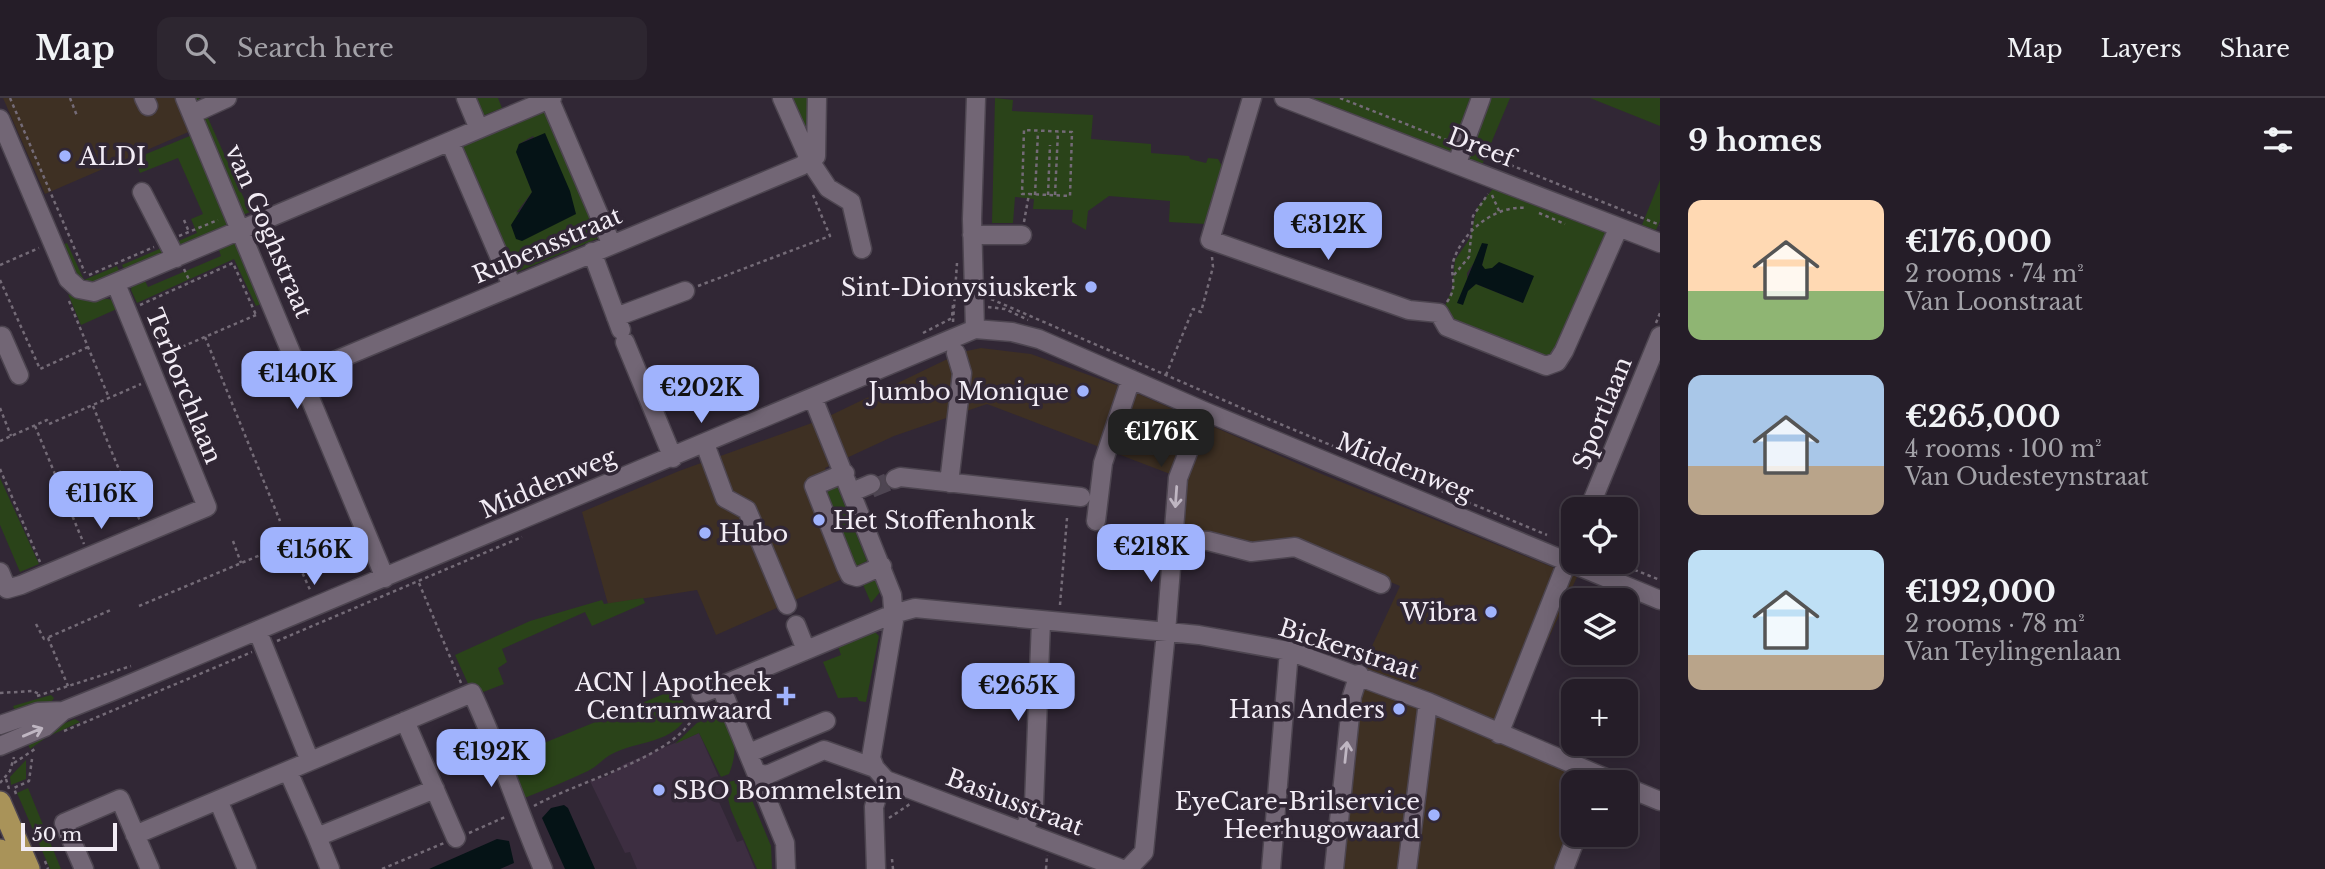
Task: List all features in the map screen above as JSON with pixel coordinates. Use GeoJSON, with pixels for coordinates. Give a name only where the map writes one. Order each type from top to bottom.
{"type":"FeatureCollection","features":[{"type":"Feature","properties":{"kind":"main road"},"geometry":{"type":"LineString","coordinates":[[7,795],[29,869]]}},
{"type":"Feature","properties":{"kind":"main road"},"geometry":{"type":"LineString","coordinates":[[0,850],[9,869]]}},
{"type":"Feature","properties":{"kind":"street"},"geometry":{"type":"LineString","coordinates":[[189,106],[227,98]]}},
{"type":"Feature","properties":{"kind":"street"},"geometry":{"type":"LineString","coordinates":[[466,98],[479,130]]}},
{"type":"Feature","properties":{"kind":"street"},"geometry":{"type":"LineString","coordinates":[[8,123],[24,189],[71,284],[94,292],[550,98],[611,243]]}},
{"type":"Feature","properties":{"kind":"street"},"geometry":{"type":"LineString","coordinates":[[782,98],[806,164],[828,188],[851,202],[862,249]]}},
{"type":"Feature","properties":{"kind":"street"},"geometry":{"type":"LineString","coordinates":[[806,164],[816,156],[817,98]]}},
{"type":"Feature","properties":{"kind":"street"},"geometry":{"type":"LineString","coordinates":[[975,328],[972,234],[976,98]]}},
{"type":"Feature","properties":{"kind":"street"},"geometry":{"type":"LineString","coordinates":[[1252,98],[1210,240],[1409,310],[1439,313],[1447,327],[1546,366],[1557,362],[1618,229]]}},
{"type":"Feature","properties":{"kind":"street","name":"Dreef"},"geometry":{"type":"LineString","coordinates":[[1284,98],[1460,155],[1498,170],[1618,229],[1660,243]]}},
{"type":"Feature","properties":{"kind":"street"},"geometry":{"type":"LineString","coordinates":[[1460,155],[1482,98]]}},
{"type":"Feature","properties":{"kind":"street","name":"van Goghstraat"},"geometry":{"type":"LineString","coordinates":[[189,106],[303,374],[385,578]]}},
{"type":"Feature","properties":{"kind":"street"},"geometry":{"type":"LineString","coordinates":[[450,142],[512,286]]}},
{"type":"Feature","properties":{"kind":"street","name":"Rubensstraat"},"geometry":{"type":"LineString","coordinates":[[303,374],[611,243],[806,164]]}},
{"type":"Feature","properties":{"kind":"street"},"geometry":{"type":"LineString","coordinates":[[142,192],[176,258]]}},
{"type":"Feature","properties":{"kind":"street"},"geometry":{"type":"LineString","coordinates":[[972,234],[1022,235]]}},
{"type":"Feature","properties":{"kind":"street"},"geometry":{"type":"LineString","coordinates":[[592,252],[673,458]]}},
{"type":"Feature","properties":{"kind":"street","name":"Terborchlaan"},"geometry":{"type":"LineString","coordinates":[[116,284],[207,507],[146,534]]}},
{"type":"Feature","properties":{"kind":"street"},"geometry":{"type":"LineString","coordinates":[[621,330],[685,291]]}},
{"type":"Feature","properties":{"kind":"street","name":"Middenweg"},"geometry":{"type":"LineString","coordinates":[[0,725],[38,712],[63,711],[265,637],[385,578],[975,328],[1012,332],[1039,339],[1204,411],[1561,547]]}},
{"type":"Feature","properties":{"kind":"street","name":"Sportlaan"},"geometry":{"type":"LineString","coordinates":[[1594,497],[1660,336]]}},
{"type":"Feature","properties":{"kind":"street"},"geometry":{"type":"LineString","coordinates":[[0,337],[19,375]]}},
{"type":"Feature","properties":{"kind":"street"},"geometry":{"type":"LineString","coordinates":[[942,482],[962,373],[956,353]]}},
{"type":"Feature","properties":{"kind":"street"},"geometry":{"type":"LineString","coordinates":[[1096,520],[1103,463],[1131,379]]}},
{"type":"Feature","properties":{"kind":"street"},"geometry":{"type":"LineString","coordinates":[[813,398],[892,596],[893,614],[871,758],[874,768]]}},
{"type":"Feature","properties":{"kind":"street"},"geometry":{"type":"LineString","coordinates":[[1128,869],[1144,852],[1178,478],[1204,411]]}},
{"type":"Feature","properties":{"kind":"street"},"geometry":{"type":"LineString","coordinates":[[705,444],[726,498],[747,510],[787,605]]}},
{"type":"Feature","properties":{"kind":"street"},"geometry":{"type":"LineString","coordinates":[[845,473],[814,485],[848,572],[857,577],[882,566]]}},
{"type":"Feature","properties":{"kind":"street"},"geometry":{"type":"LineString","coordinates":[[895,479],[900,477],[1081,497]]}},
{"type":"Feature","properties":{"kind":"street"},"geometry":{"type":"LineString","coordinates":[[853,493],[871,486]]}},
{"type":"Feature","properties":{"kind":"street"},"geometry":{"type":"LineString","coordinates":[[3,580],[46,575],[146,534]]}},
{"type":"Feature","properties":{"kind":"street"},"geometry":{"type":"LineString","coordinates":[[1174,539],[1208,541],[1251,552],[1294,547],[1381,584]]}},
{"type":"Feature","properties":{"kind":"street"},"geometry":{"type":"LineString","coordinates":[[1499,734],[1561,569]]}},
{"type":"Feature","properties":{"kind":"street","name":"Middenweg"},"geometry":{"type":"LineString","coordinates":[[1612,574],[1660,600]]}},
{"type":"Feature","properties":{"kind":"street","name":"Bickerstraat"},"geometry":{"type":"LineString","coordinates":[[701,694],[893,614],[915,608],[1166,632],[1289,651],[1359,674],[1428,702],[1581,770]]}},
{"type":"Feature","properties":{"kind":"street"},"geometry":{"type":"LineString","coordinates":[[1024,831],[1034,804],[1049,622]]}},
{"type":"Feature","properties":{"kind":"street"},"geometry":{"type":"LineString","coordinates":[[796,625],[806,650]]}},
{"type":"Feature","properties":{"kind":"street"},"geometry":{"type":"LineString","coordinates":[[265,637],[310,761]]}},
{"type":"Feature","properties":{"kind":"street"},"geometry":{"type":"LineString","coordinates":[[1271,869],[1289,651]]}},
{"type":"Feature","properties":{"kind":"street"},"geometry":{"type":"LineString","coordinates":[[1334,869],[1352,696],[1359,674]]}},
{"type":"Feature","properties":{"kind":"street"},"geometry":{"type":"LineString","coordinates":[[720,685],[785,843],[786,869]]}},
{"type":"Feature","properties":{"kind":"street"},"geometry":{"type":"LineString","coordinates":[[135,835],[469,694],[494,739],[519,814],[543,869]]}},
{"type":"Feature","properties":{"kind":"street"},"geometry":{"type":"LineString","coordinates":[[1406,869],[1428,702]]}},
{"type":"Feature","properties":{"kind":"street","name":"Middenweg"},"geometry":{"type":"LineString","coordinates":[[0,746],[45,727],[63,711]]}},
{"type":"Feature","properties":{"kind":"street"},"geometry":{"type":"LineString","coordinates":[[405,721],[456,838]]}},
{"type":"Feature","properties":{"kind":"street"},"geometry":{"type":"LineString","coordinates":[[749,753],[826,721]]}},
{"type":"Feature","properties":{"kind":"street"},"geometry":{"type":"LineString","coordinates":[[758,773],[768,775],[822,750],[874,768],[890,782],[878,794],[874,807],[876,869]]}},
{"type":"Feature","properties":{"kind":"street"},"geometry":{"type":"LineString","coordinates":[[288,771],[330,869]]}},
{"type":"Feature","properties":{"kind":"street","name":"Basiusstraat"},"geometry":{"type":"LineString","coordinates":[[890,782],[1122,869]]}},
{"type":"Feature","properties":{"kind":"street"},"geometry":{"type":"LineString","coordinates":[[317,837],[435,789]]}},
{"type":"Feature","properties":{"kind":"street"},"geometry":{"type":"LineString","coordinates":[[1638,792],[1660,801]]}},
{"type":"Feature","properties":{"kind":"street"},"geometry":{"type":"LineString","coordinates":[[84,869],[64,823],[120,799],[150,869]]}},
{"type":"Feature","properties":{"kind":"street"},"geometry":{"type":"LineString","coordinates":[[218,800],[247,869]]}},
{"type":"Feature","properties":{"kind":"street"},"geometry":{"type":"LineString","coordinates":[[1564,869],[1572,847]]}},
{"type":"Feature","properties":{"kind":"path"},"geometry":{"type":"LineString","coordinates":[[10,98],[8,123],[86,276],[234,213]]}},
{"type":"Feature","properties":{"kind":"path"},"geometry":{"type":"LineString","coordinates":[[69,98],[78,116]]}},
{"type":"Feature","properties":{"kind":"path"},"geometry":{"type":"LineString","coordinates":[[1340,98],[1460,155],[1660,225]]}},
{"type":"Feature","properties":{"kind":"path"},"geometry":{"type":"LineString","coordinates":[[1024,130],[1058,131],[1072,132],[1070,196],[1022,194],[1024,130]]}},
{"type":"Feature","properties":{"kind":"path"},"geometry":{"type":"LineString","coordinates":[[1035,195],[1038,130]]}},
{"type":"Feature","properties":{"kind":"path"},"geometry":{"type":"LineString","coordinates":[[1055,195],[1058,131]]}},
{"type":"Feature","properties":{"kind":"path"},"geometry":{"type":"LineString","coordinates":[[1048,195],[1050,145]]}},
{"type":"Feature","properties":{"kind":"path"},"geometry":{"type":"LineString","coordinates":[[685,291],[830,236],[806,164]]}},
{"type":"Feature","properties":{"kind":"path"},"geometry":{"type":"LineString","coordinates":[[1454,275],[1469,257],[1476,208],[1490,189],[1499,211]]}},
{"type":"Feature","properties":{"kind":"path"},"geometry":{"type":"LineString","coordinates":[[1022,235],[1029,194]]}},
{"type":"Feature","properties":{"kind":"path"},"geometry":{"type":"LineString","coordinates":[[1439,313],[1454,289],[1454,259],[1472,232],[1499,211],[1513,208],[1533,210],[1553,221],[1569,225]]}},
{"type":"Feature","properties":{"kind":"path"},"geometry":{"type":"LineString","coordinates":[[184,220],[190,232]]}},
{"type":"Feature","properties":{"kind":"path"},"geometry":{"type":"LineString","coordinates":[[1164,381],[1193,309],[1201,312],[1213,267],[1210,240]]}},
{"type":"Feature","properties":{"kind":"path"},"geometry":{"type":"LineString","coordinates":[[0,265],[46,246]]}},
{"type":"Feature","properties":{"kind":"path"},"geometry":{"type":"LineString","coordinates":[[127,309],[233,263],[256,315]]}},
{"type":"Feature","properties":{"kind":"path"},"geometry":{"type":"LineString","coordinates":[[0,280],[40,369],[88,347]]}},
{"type":"Feature","properties":{"kind":"path"},"geometry":{"type":"LineString","coordinates":[[991,299],[1554,538]]}},
{"type":"Feature","properties":{"kind":"path"},"geometry":{"type":"LineString","coordinates":[[68,300],[109,398]]}},
{"type":"Feature","properties":{"kind":"path"},"geometry":{"type":"LineString","coordinates":[[914,338],[952,318],[953,304]]}},
{"type":"Feature","properties":{"kind":"path"},"geometry":{"type":"LineString","coordinates":[[993,306],[1004,309]]}},
{"type":"Feature","properties":{"kind":"path"},"geometry":{"type":"LineString","coordinates":[[0,441],[47,420],[49,424],[93,406],[205,337],[274,308]]}},
{"type":"Feature","properties":{"kind":"path"},"geometry":{"type":"LineString","coordinates":[[951,324],[955,311]]}},
{"type":"Feature","properties":{"kind":"path"},"geometry":{"type":"LineString","coordinates":[[205,337],[280,521]]}},
{"type":"Feature","properties":{"kind":"path"},"geometry":{"type":"LineString","coordinates":[[93,406],[146,534]]}},
{"type":"Feature","properties":{"kind":"path"},"geometry":{"type":"LineString","coordinates":[[0,408],[11,436]]}},
{"type":"Feature","properties":{"kind":"path"},"geometry":{"type":"LineString","coordinates":[[34,426],[89,557]]}},
{"type":"Feature","properties":{"kind":"path"},"geometry":{"type":"LineString","coordinates":[[0,469],[46,575]]}},
{"type":"Feature","properties":{"kind":"path"},"geometry":{"type":"LineString","coordinates":[[1049,622],[1067,518]]}},
{"type":"Feature","properties":{"kind":"path","name":"Middenweg"},"geometry":{"type":"LineString","coordinates":[[265,637],[418,581],[532,533]]}},
{"type":"Feature","properties":{"kind":"path"},"geometry":{"type":"LineString","coordinates":[[233,541],[241,563]]}},
{"type":"Feature","properties":{"kind":"path"},"geometry":{"type":"LineString","coordinates":[[139,606],[289,543],[311,592],[299,597]]}},
{"type":"Feature","properties":{"kind":"path"},"geometry":{"type":"LineString","coordinates":[[1638,571],[1660,580]]}},
{"type":"Feature","properties":{"kind":"path"},"geometry":{"type":"LineString","coordinates":[[418,581],[469,694]]}},
{"type":"Feature","properties":{"kind":"path"},"geometry":{"type":"LineString","coordinates":[[36,624],[44,639],[113,609]]}},
{"type":"Feature","properties":{"kind":"path"},"geometry":{"type":"LineString","coordinates":[[48,638],[68,686]]}},
{"type":"Feature","properties":{"kind":"path"},"geometry":{"type":"LineString","coordinates":[[56,736],[254,651]]}},
{"type":"Feature","properties":{"kind":"path"},"geometry":{"type":"LineString","coordinates":[[30,698],[141,663]]}},
{"type":"Feature","properties":{"kind":"path"},"geometry":{"type":"LineString","coordinates":[[0,693],[33,691],[41,695]]}},
{"type":"Feature","properties":{"kind":"path"},"geometry":{"type":"LineString","coordinates":[[519,814],[569,788],[604,778],[659,749],[693,720],[701,694]]}},
{"type":"Feature","properties":{"kind":"path"},"geometry":{"type":"LineString","coordinates":[[0,783],[14,763],[35,748]]}},
{"type":"Feature","properties":{"kind":"path"},"geometry":{"type":"LineString","coordinates":[[7,795],[29,781],[32,759]]}},
{"type":"Feature","properties":{"kind":"path"},"geometry":{"type":"LineString","coordinates":[[889,818],[913,802]]}},
{"type":"Feature","properties":{"kind":"path"},"geometry":{"type":"LineString","coordinates":[[892,856],[893,869]]}},
{"type":"Feature","properties":{"kind":"shaded area"},"geometry":{"type":"Polygon","coordinates":[[[3,98],[180,98],[193,130],[45,194],[3,98]]]}},
{"type":"Feature","properties":{"kind":"shaded area"},"geometry":{"type":"Polygon","coordinates":[[[545,133],[570,191],[576,214],[522,241],[516,239],[511,225],[532,192],[516,152],[519,144],[545,133]]]}},
{"type":"Feature","properties":{"kind":"shaded area"},"geometry":{"type":"Polygon","coordinates":[[[1482,243],[1488,244],[1482,265],[1485,269],[1492,268],[1499,262],[1534,276],[1523,303],[1476,284],[1468,291],[1463,305],[1457,303],[1482,243]]]}},
{"type":"Feature","properties":{"kind":"shaded area"},"geometry":{"type":"Polygon","coordinates":[[[981,348],[1031,354],[1127,389],[1324,475],[1561,571],[1561,574],[1577,577],[1572,588],[1561,588],[1561,612],[1515,711],[1507,737],[1573,770],[1561,770],[1561,847],[1570,847],[1564,869],[1334,869],[1359,674],[1400,586],[1297,543],[1254,548],[1178,535],[1178,477],[987,404],[894,436],[825,468],[865,569],[716,635],[697,590],[608,604],[582,512],[679,471],[823,419],[962,352],[981,348]]]}},
{"type":"Feature","properties":{"kind":"shaded area","name":"SBO Bommelstein"},"geometry":{"type":"Polygon","coordinates":[[[699,733],[728,798],[719,802],[737,842],[743,840],[755,869],[637,869],[630,852],[625,853],[590,781],[608,776],[624,764],[699,733]]]}},
{"type":"Feature","properties":{"kind":"shaded area"},"geometry":{"type":"Polygon","coordinates":[[[564,805],[568,808],[595,869],[565,869],[542,818],[551,808],[564,805]]]}},
{"type":"Feature","properties":{"kind":"shaded area"},"geometry":{"type":"Polygon","coordinates":[[[497,839],[509,841],[514,863],[500,869],[429,869],[497,839]]]}},
{"type":"Feature","properties":{"kind":"green space"},"geometry":{"type":"Polygon","coordinates":[[[182,98],[199,98],[250,212],[227,222],[225,229],[180,251],[176,242],[197,233],[191,219],[203,214],[178,158],[140,173],[134,159],[197,133],[182,98]]]}},
{"type":"Feature","properties":{"kind":"green space"},"geometry":{"type":"Polygon","coordinates":[[[474,98],[498,98],[502,108],[482,116],[474,98]]]}},
{"type":"Feature","properties":{"kind":"green space"},"geometry":{"type":"Polygon","coordinates":[[[785,98],[808,98],[808,134],[802,136],[785,98]]]}},
{"type":"Feature","properties":{"kind":"green space"},"geometry":{"type":"Polygon","coordinates":[[[995,98],[1013,100],[1012,111],[1093,115],[1091,139],[1151,144],[1151,153],[1189,156],[1190,159],[1206,163],[1208,158],[1218,159],[1222,166],[1206,224],[1169,222],[1170,201],[1109,196],[1088,211],[1086,230],[1072,222],[1073,210],[1033,209],[1034,199],[1015,197],[1013,223],[992,223],[995,98]]]}},
{"type":"Feature","properties":{"kind":"green space"},"geometry":{"type":"Polygon","coordinates":[[[1312,98],[1510,98],[1482,165],[1312,98]]]}},
{"type":"Feature","properties":{"kind":"green space"},"geometry":{"type":"Polygon","coordinates":[[[1590,98],[1660,98],[1660,126],[1590,98]]]}},
{"type":"Feature","properties":{"kind":"green space"},"geometry":{"type":"Polygon","coordinates":[[[546,110],[599,238],[510,275],[455,149],[546,110]],[[533,136],[519,144],[517,152],[532,192],[517,212],[576,214],[533,136]]]}},
{"type":"Feature","properties":{"kind":"green space"},"geometry":{"type":"Polygon","coordinates":[[[1660,180],[1660,221],[1656,230],[1642,225],[1660,180]]]}},
{"type":"Feature","properties":{"kind":"green space"},"geometry":{"type":"Polygon","coordinates":[[[1496,185],[1608,232],[1558,352],[1546,358],[1454,331],[1444,308],[1452,290],[1455,260],[1470,238],[1477,208],[1496,185]],[[1487,244],[1467,273],[1468,290],[1476,284],[1523,303],[1492,268],[1485,270],[1482,266],[1487,244]]]}},
{"type":"Feature","properties":{"kind":"green space"},"geometry":{"type":"Polygon","coordinates":[[[230,242],[237,244],[266,302],[256,306],[234,259],[137,303],[131,290],[132,284],[144,279],[148,287],[221,256],[218,247],[230,242]]]}},
{"type":"Feature","properties":{"kind":"green space"},"geometry":{"type":"Polygon","coordinates":[[[67,243],[84,280],[117,266],[121,275],[96,281],[82,280],[76,276],[58,247],[67,243]]]}},
{"type":"Feature","properties":{"kind":"green space"},"geometry":{"type":"Polygon","coordinates":[[[164,247],[167,255],[126,273],[122,265],[164,247]]]}},
{"type":"Feature","properties":{"kind":"green space"},"geometry":{"type":"Polygon","coordinates":[[[68,294],[90,301],[110,299],[116,301],[119,308],[81,325],[68,294]]]}},
{"type":"Feature","properties":{"kind":"green space"},"geometry":{"type":"Polygon","coordinates":[[[0,478],[39,564],[20,572],[0,525],[0,478]]]}},
{"type":"Feature","properties":{"kind":"green space"},"geometry":{"type":"Polygon","coordinates":[[[835,481],[867,561],[851,568],[819,487],[835,481]]]}},
{"type":"Feature","properties":{"kind":"green space"},"geometry":{"type":"Polygon","coordinates":[[[873,575],[880,592],[871,603],[861,580],[873,575]]]}},
{"type":"Feature","properties":{"kind":"green space"},"geometry":{"type":"Polygon","coordinates":[[[643,598],[645,603],[592,626],[585,612],[502,649],[507,662],[498,668],[504,684],[478,694],[470,688],[455,655],[530,621],[602,600],[604,604],[643,598]]]}},
{"type":"Feature","properties":{"kind":"green space"},"geometry":{"type":"Polygon","coordinates":[[[873,630],[879,636],[866,702],[859,701],[857,697],[838,698],[823,662],[841,655],[837,644],[873,630]]]}},
{"type":"Feature","properties":{"kind":"green space"},"geometry":{"type":"Polygon","coordinates":[[[676,689],[689,712],[683,723],[674,731],[620,750],[588,771],[522,799],[505,759],[676,689]]]}},
{"type":"Feature","properties":{"kind":"green space"},"geometry":{"type":"Polygon","coordinates":[[[51,695],[54,698],[52,701],[17,715],[13,706],[51,695]]]}},
{"type":"Feature","properties":{"kind":"green space"},"geometry":{"type":"Polygon","coordinates":[[[719,701],[731,729],[734,745],[729,774],[721,777],[699,733],[675,744],[698,722],[703,707],[719,701]]]}},
{"type":"Feature","properties":{"kind":"green space"},"geometry":{"type":"Polygon","coordinates":[[[75,719],[80,722],[47,737],[30,749],[26,739],[75,719]]]}},
{"type":"Feature","properties":{"kind":"green space"},"geometry":{"type":"Polygon","coordinates":[[[26,760],[26,779],[11,785],[10,777],[26,760]]]}},
{"type":"Feature","properties":{"kind":"green space"},"geometry":{"type":"Polygon","coordinates":[[[737,780],[757,788],[749,793],[771,846],[772,869],[757,869],[731,810],[724,783],[737,780]]]}},
{"type":"Feature","properties":{"kind":"green space"},"geometry":{"type":"Polygon","coordinates":[[[28,788],[61,869],[50,869],[17,793],[28,788]]]}},
{"type":"Feature","properties":{"kind":"tunnel"},"geometry":{"type":"LineString","coordinates":[[871,489],[895,479]]}},
{"type":"Feature","properties":{"kind":"place","name":"ALDI"},"geometry":{"type":"Point","coordinates":[65,156]}},
{"type":"Feature","properties":{"kind":"place","name":"Sint-Dionysiuskerk"},"geometry":{"type":"Point","coordinates":[1091,287]}},
{"type":"Feature","properties":{"kind":"place","name":"Jumbo Monique"},"geometry":{"type":"Point","coordinates":[1083,391]}},
{"type":"Feature","properties":{"kind":"place","name":"Het Stoffenhonk"},"geometry":{"type":"Point","coordinates":[819,520]}},
{"type":"Feature","properties":{"kind":"place","name":"Hubo"},"geometry":{"type":"Point","coordinates":[705,533]}},
{"type":"Feature","properties":{"kind":"place","name":"Wibra"},"geometry":{"type":"Point","coordinates":[1491,612]}},
{"type":"Feature","properties":{"kind":"place","name":"ACN | Apotheek Centrumwaard"},"geometry":{"type":"Point","coordinates":[786,696]}},
{"type":"Feature","properties":{"kind":"place","name":"Hans Anders"},"geometry":{"type":"Point","coordinates":[1399,709]}},
{"type":"Feature","properties":{"kind":"place","name":"SBO Bommelstein"},"geometry":{"type":"Point","coordinates":[659,790]}},
{"type":"Feature","properties":{"kind":"place","name":"EyeCare-Brilservice Heerhugowaard"},"geometry":{"type":"Point","coordinates":[1434,815]}}]}
